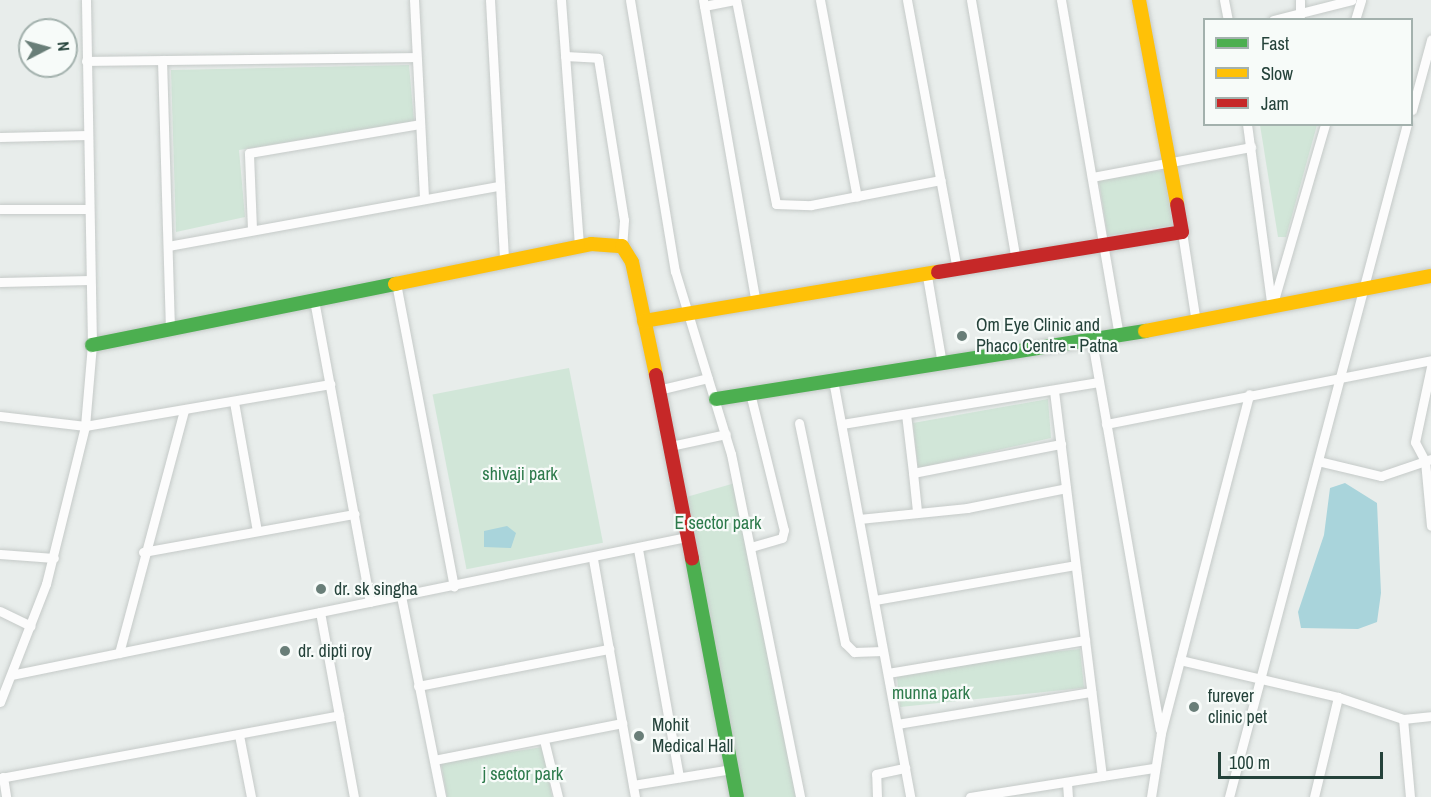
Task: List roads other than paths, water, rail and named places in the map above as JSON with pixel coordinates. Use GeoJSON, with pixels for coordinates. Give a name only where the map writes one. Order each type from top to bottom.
{"type":"FeatureCollection","features":[{"type":"Feature","properties":{"kind":"street"},"geometry":{"type":"LineString","coordinates":[[0,702],[31,626],[54,558],[85,426],[92,345],[86,0]]}},
{"type":"Feature","properties":{"kind":"street"},"geometry":{"type":"LineString","coordinates":[[414,0],[424,196]]}},
{"type":"Feature","properties":{"kind":"street"},"geometry":{"type":"LineString","coordinates":[[490,0],[504,262]]}},
{"type":"Feature","properties":{"kind":"street"},"geometry":{"type":"LineString","coordinates":[[561,0],[579,246]]}},
{"type":"Feature","properties":{"kind":"street"},"geometry":{"type":"LineString","coordinates":[[630,0],[685,311],[726,434],[751,547],[800,797]]}},
{"type":"Feature","properties":{"kind":"street"},"geometry":{"type":"LineString","coordinates":[[755,299],[704,3],[735,0],[772,199],[789,207],[857,197],[941,180]]}},
{"type":"Feature","properties":{"kind":"street"},"geometry":{"type":"LineString","coordinates":[[820,0],[857,197]]}},
{"type":"Feature","properties":{"kind":"street"},"geometry":{"type":"LineString","coordinates":[[907,0],[957,270]]}},
{"type":"Feature","properties":{"kind":"street"},"geometry":{"type":"LineString","coordinates":[[971,0],[1016,260]]}},
{"type":"Feature","properties":{"kind":"street"},"geometry":{"type":"LineString","coordinates":[[1061,0],[1119,336]]}},
{"type":"Feature","properties":{"kind":"street"},"geometry":{"type":"LineString","coordinates":[[1139,0],[1170,164],[1196,322]]}},
{"type":"Feature","properties":{"kind":"street"},"geometry":{"type":"LineString","coordinates":[[1224,0],[1228,18]]}},
{"type":"Feature","properties":{"kind":"street"},"geometry":{"type":"LineString","coordinates":[[1300,0],[1300,16]]}},
{"type":"Feature","properties":{"kind":"street"},"geometry":{"type":"LineString","coordinates":[[1286,18],[1352,0]]}},
{"type":"Feature","properties":{"kind":"street"},"geometry":{"type":"LineString","coordinates":[[1356,18],[1361,0]]}},
{"type":"Feature","properties":{"kind":"street"},"geometry":{"type":"LineString","coordinates":[[1413,106],[1431,40]]}},
{"type":"Feature","properties":{"kind":"street"},"geometry":{"type":"LineString","coordinates":[[565,56],[589,53],[597,58],[624,220],[622,246],[632,262],[671,446],[737,797]]}},
{"type":"Feature","properties":{"kind":"street"},"geometry":{"type":"LineString","coordinates":[[86,61],[416,57]]}},
{"type":"Feature","properties":{"kind":"street"},"geometry":{"type":"LineString","coordinates":[[162,60],[170,329]]}},
{"type":"Feature","properties":{"kind":"street"},"geometry":{"type":"LineString","coordinates":[[252,229],[249,153],[420,124]]}},
{"type":"Feature","properties":{"kind":"street"},"geometry":{"type":"LineString","coordinates":[[1247,126],[1272,307]]}},
{"type":"Feature","properties":{"kind":"street"},"geometry":{"type":"LineString","coordinates":[[1272,307],[1324,126]]}},
{"type":"Feature","properties":{"kind":"street"},"geometry":{"type":"LineString","coordinates":[[1229,797],[1318,460],[1343,376],[1362,290],[1406,126]]}},
{"type":"Feature","properties":{"kind":"street"},"geometry":{"type":"LineString","coordinates":[[0,137],[88,135]]}},
{"type":"Feature","properties":{"kind":"street"},"geometry":{"type":"LineString","coordinates":[[1092,177],[1251,147]]}},
{"type":"Feature","properties":{"kind":"street"},"geometry":{"type":"LineString","coordinates":[[168,246],[424,196],[499,186]]}},
{"type":"Feature","properties":{"kind":"street"},"geometry":{"type":"LineString","coordinates":[[0,209],[89,210]]}},
{"type":"Feature","properties":{"kind":"street"},"geometry":{"type":"LineString","coordinates":[[644,321],[685,311],[755,299],[927,276],[1182,232]]}},
{"type":"Feature","properties":{"kind":"street"},"geometry":{"type":"LineString","coordinates":[[92,345],[579,246],[606,242],[622,246]]}},
{"type":"Feature","properties":{"kind":"street"},"geometry":{"type":"LineString","coordinates":[[927,276],[942,364]]}},
{"type":"Feature","properties":{"kind":"street"},"geometry":{"type":"LineString","coordinates":[[716,399],[1092,341],[1431,276]]}},
{"type":"Feature","properties":{"kind":"street"},"geometry":{"type":"LineString","coordinates":[[0,282],[90,280]]}},
{"type":"Feature","properties":{"kind":"street"},"geometry":{"type":"LineString","coordinates":[[396,284],[454,586]]}},
{"type":"Feature","properties":{"kind":"street"},"geometry":{"type":"LineString","coordinates":[[314,300],[370,602]]}},
{"type":"Feature","properties":{"kind":"street"},"geometry":{"type":"LineString","coordinates":[[1092,341],[1161,733]]}},
{"type":"Feature","properties":{"kind":"street"},"geometry":{"type":"LineString","coordinates":[[1106,424],[1249,394],[1431,360]]}},
{"type":"Feature","properties":{"kind":"street"},"geometry":{"type":"LineString","coordinates":[[1431,367],[1415,441],[1428,460],[1431,526]]}},
{"type":"Feature","properties":{"kind":"street"},"geometry":{"type":"LineString","coordinates":[[658,390],[708,378]]}},
{"type":"Feature","properties":{"kind":"street"},"geometry":{"type":"LineString","coordinates":[[833,380],[910,797]]}},
{"type":"Feature","properties":{"kind":"street"},"geometry":{"type":"LineString","coordinates":[[842,424],[1099,382]]}},
{"type":"Feature","properties":{"kind":"street"},"geometry":{"type":"LineString","coordinates":[[0,416],[85,426],[184,411],[330,384]]}},
{"type":"Feature","properties":{"kind":"street"},"geometry":{"type":"LineString","coordinates":[[1054,391],[1102,776]]}},
{"type":"Feature","properties":{"kind":"street"},"geometry":{"type":"LineString","coordinates":[[750,393],[784,530],[782,538],[751,547]]}},
{"type":"Feature","properties":{"kind":"street"},"geometry":{"type":"LineString","coordinates":[[1151,797],[1153,768],[1161,733],[1249,394]]}},
{"type":"Feature","properties":{"kind":"street"},"geometry":{"type":"LineString","coordinates":[[234,402],[258,531]]}},
{"type":"Feature","properties":{"kind":"street"},"geometry":{"type":"LineString","coordinates":[[118,653],[143,552],[184,411]]}},
{"type":"Feature","properties":{"kind":"street"},"geometry":{"type":"LineString","coordinates":[[906,414],[917,512]]}},
{"type":"Feature","properties":{"kind":"street"},"geometry":{"type":"LineString","coordinates":[[799,423],[845,643],[854,652],[883,651]]}},
{"type":"Feature","properties":{"kind":"street"},"geometry":{"type":"LineString","coordinates":[[671,446],[726,434]]}},
{"type":"Feature","properties":{"kind":"street"},"geometry":{"type":"LineString","coordinates":[[913,474],[1060,444]]}},
{"type":"Feature","properties":{"kind":"street"},"geometry":{"type":"LineString","coordinates":[[1318,460],[1381,476],[1428,460]]}},
{"type":"Feature","properties":{"kind":"street"},"geometry":{"type":"LineString","coordinates":[[860,519],[1066,488]]}},
{"type":"Feature","properties":{"kind":"street"},"geometry":{"type":"LineString","coordinates":[[143,552],[355,514]]}},
{"type":"Feature","properties":{"kind":"street"},"geometry":{"type":"LineString","coordinates":[[11,675],[593,559],[687,537]]}},
{"type":"Feature","properties":{"kind":"street"},"geometry":{"type":"LineString","coordinates":[[638,549],[679,777]]}},
{"type":"Feature","properties":{"kind":"street"},"geometry":{"type":"LineString","coordinates":[[0,554],[54,558]]}},
{"type":"Feature","properties":{"kind":"street"},"geometry":{"type":"LineString","coordinates":[[593,559],[636,797]]}},
{"type":"Feature","properties":{"kind":"street"},"geometry":{"type":"LineString","coordinates":[[875,600],[1075,564]]}},
{"type":"Feature","properties":{"kind":"street"},"geometry":{"type":"LineString","coordinates":[[401,596],[441,797]]}},
{"type":"Feature","properties":{"kind":"street"},"geometry":{"type":"LineString","coordinates":[[0,611],[31,626]]}},
{"type":"Feature","properties":{"kind":"street"},"geometry":{"type":"LineString","coordinates":[[320,612],[354,797]]}},
{"type":"Feature","properties":{"kind":"street"},"geometry":{"type":"LineString","coordinates":[[888,672],[1085,640]]}},
{"type":"Feature","properties":{"kind":"street"},"geometry":{"type":"LineString","coordinates":[[418,686],[609,649]]}},
{"type":"Feature","properties":{"kind":"street"},"geometry":{"type":"LineString","coordinates":[[1180,660],[1338,697],[1403,719],[1431,716]]}},
{"type":"Feature","properties":{"kind":"street"},"geometry":{"type":"LineString","coordinates":[[897,724],[1091,692]]}},
{"type":"Feature","properties":{"kind":"street"},"geometry":{"type":"LineString","coordinates":[[1314,797],[1338,697]]}},
{"type":"Feature","properties":{"kind":"street"},"geometry":{"type":"LineString","coordinates":[[6,797],[2,778],[339,715]]}},
{"type":"Feature","properties":{"kind":"street"},"geometry":{"type":"LineString","coordinates":[[1403,719],[1410,797]]}},
{"type":"Feature","properties":{"kind":"street"},"geometry":{"type":"LineString","coordinates":[[434,760],[622,723]]}},
{"type":"Feature","properties":{"kind":"street"},"geometry":{"type":"LineString","coordinates":[[239,735],[251,797]]}},
{"type":"Feature","properties":{"kind":"street"},"geometry":{"type":"LineString","coordinates":[[544,740],[558,797]]}},
{"type":"Feature","properties":{"kind":"street"},"geometry":{"type":"LineString","coordinates":[[877,797],[876,774],[905,768]]}},
{"type":"Feature","properties":{"kind":"street"},"geometry":{"type":"LineString","coordinates":[[970,797],[1153,768]]}},
{"type":"Feature","properties":{"kind":"street"},"geometry":{"type":"LineString","coordinates":[[633,784],[732,769]]}},
{"type":"Feature","properties":{"kind":"street"},"geometry":{"type":"LineString","coordinates":[[1067,783],[1068,797]]}},
{"type":"Feature","properties":{"kind":"water"},"geometry":{"type":"Polygon","coordinates":[[[1345,483],[1377,503],[1381,593],[1377,622],[1358,629],[1301,628],[1298,612],[1324,535],[1330,488],[1345,483]]]}},
{"type":"Feature","properties":{"kind":"water"},"geometry":{"type":"Polygon","coordinates":[[[507,526],[516,533],[511,548],[484,547],[484,531],[507,526]]]}},
{"type":"Feature","properties":{"kind":"place","name":"Om Eye Clinic and Phaco Centre - Patna"},"geometry":{"type":"Point","coordinates":[962,336]}},
{"type":"Feature","properties":{"kind":"place","name":"dr. sk singha"},"geometry":{"type":"Point","coordinates":[321,589]}},
{"type":"Feature","properties":{"kind":"place","name":"dr. dipti roy"},"geometry":{"type":"Point","coordinates":[285,651]}},
{"type":"Feature","properties":{"kind":"place","name":"furever clinic pet"},"geometry":{"type":"Point","coordinates":[1194,707]}},
{"type":"Feature","properties":{"kind":"place","name":"Mohit Medical Hall"},"geometry":{"type":"Point","coordinates":[639,736]}},
{"type":"Feature","properties":{"kind":"park label","name":"shivaji park"},"geometry":{"type":"Point","coordinates":[520,474]}},
{"type":"Feature","properties":{"kind":"park label","name":"E sector park"},"geometry":{"type":"Point","coordinates":[718,523]}},
{"type":"Feature","properties":{"kind":"park label","name":"munna park"},"geometry":{"type":"Point","coordinates":[931,693]}},
{"type":"Feature","properties":{"kind":"park label","name":"j sector park"},"geometry":{"type":"Point","coordinates":[523,774]}}]}
